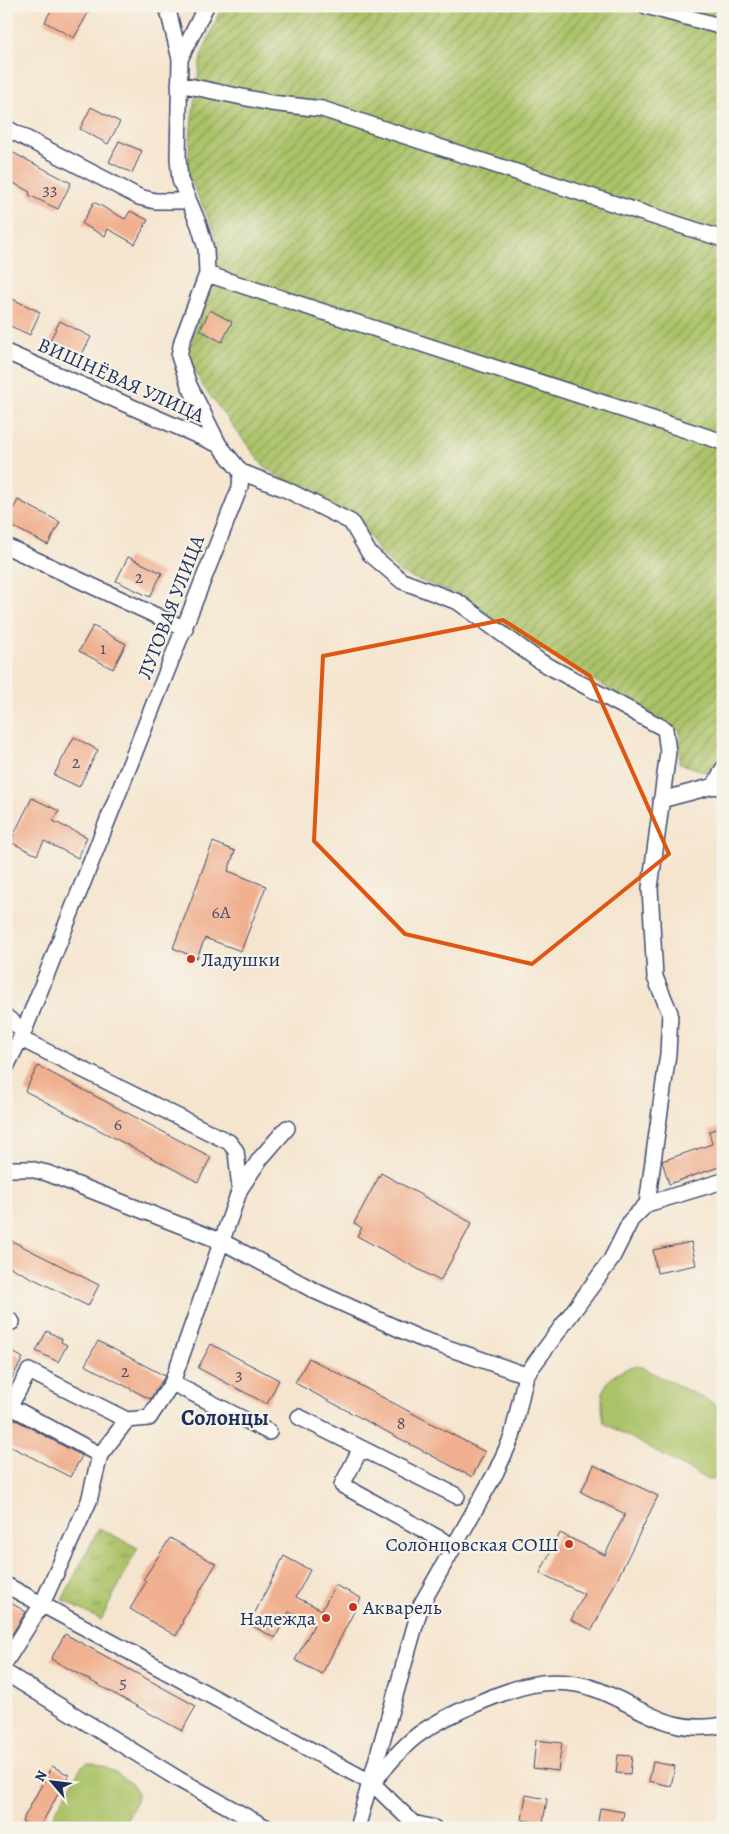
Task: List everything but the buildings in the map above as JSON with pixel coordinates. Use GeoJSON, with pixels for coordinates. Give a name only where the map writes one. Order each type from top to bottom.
{"type":"FeatureCollection","features":[{"type":"Feature","properties":{"kind":"street"},"geometry":{"type":"LineString","coordinates":[[167,6],[180,58],[178,158],[180,180],[206,249],[207,274],[182,341],[179,356],[189,385],[219,445],[241,472],[285,489],[351,522],[369,553],[402,581],[458,602],[542,662],[665,729],[668,752],[650,888],[654,976],[670,1013],[668,1054],[647,1204]]}},
{"type":"Feature","properties":{"kind":"street"},"geometry":{"type":"LineString","coordinates":[[180,58],[206,6]]}},
{"type":"Feature","properties":{"kind":"street"},"geometry":{"type":"LineString","coordinates":[[646,6],[723,27]]}},
{"type":"Feature","properties":{"kind":"street"},"geometry":{"type":"LineString","coordinates":[[179,84],[271,103],[322,109],[723,239]]}},
{"type":"Feature","properties":{"kind":"street"},"geometry":{"type":"LineString","coordinates":[[6,128],[139,197],[154,201],[188,201]]}},
{"type":"Feature","properties":{"kind":"street"},"geometry":{"type":"LineString","coordinates":[[207,274],[723,442]]}},
{"type":"Feature","properties":{"kind":"street","name":"ВИШНЁВАЯ УЛИЦА"},"geometry":{"type":"LineString","coordinates":[[6,352],[219,445]]}},
{"type":"Feature","properties":{"kind":"street","name":"ЛУГОВАЯ УЛИЦА"},"geometry":{"type":"LineString","coordinates":[[6,1067],[22,1035],[185,629],[240,487],[241,472]]}},
{"type":"Feature","properties":{"kind":"street"},"geometry":{"type":"LineString","coordinates":[[6,546],[185,629]]}},
{"type":"Feature","properties":{"kind":"street"},"geometry":{"type":"LineString","coordinates":[[661,800],[718,787],[723,769]]}},
{"type":"Feature","properties":{"kind":"street"},"geometry":{"type":"LineString","coordinates":[[6,1018],[22,1035],[229,1142],[236,1151],[240,1189]]}},
{"type":"Feature","properties":{"kind":"street"},"geometry":{"type":"LineString","coordinates":[[100,1455],[8,1405],[29,1370],[127,1420],[149,1418],[172,1383],[240,1189],[260,1160],[287,1128]]}},
{"type":"Feature","properties":{"kind":"street"},"geometry":{"type":"LineString","coordinates":[[6,1169],[30,1169],[47,1173],[223,1242],[317,1292],[419,1338],[526,1375]]}},
{"type":"Feature","properties":{"kind":"street"},"geometry":{"type":"LineString","coordinates":[[357,1828],[372,1783],[421,1606],[496,1472],[512,1437],[526,1375],[611,1260],[630,1220],[647,1204],[723,1181]]}},
{"type":"Feature","properties":{"kind":"street"},"geometry":{"type":"LineString","coordinates":[[172,1383],[269,1432]]}},
{"type":"Feature","properties":{"kind":"street"},"geometry":{"type":"LineString","coordinates":[[299,1417],[457,1496]]}},
{"type":"Feature","properties":{"kind":"street"},"geometry":{"type":"LineString","coordinates":[[6,1661],[42,1604],[89,1501],[100,1455],[127,1420]]}},
{"type":"Feature","properties":{"kind":"street"},"geometry":{"type":"LineString","coordinates":[[361,1448],[342,1485],[453,1546]]}},
{"type":"Feature","properties":{"kind":"street"},"geometry":{"type":"LineString","coordinates":[[6,1585],[372,1783],[413,1823],[434,1828]]}},
{"type":"Feature","properties":{"kind":"street"},"geometry":{"type":"LineString","coordinates":[[6,1673],[178,1779],[267,1828]]}},
{"type":"Feature","properties":{"kind":"street"},"geometry":{"type":"LineString","coordinates":[[372,1783],[413,1738],[440,1722],[504,1693],[541,1683],[578,1683],[666,1723],[684,1728],[723,1725]]}},
{"type":"Feature","properties":{"kind":"highlighted area"},"geometry":{"type":"Polygon","coordinates":[[[503,620],[590,676],[669,854],[532,964],[405,934],[314,841],[323,656],[503,620]]]}},
{"type":"Feature","properties":{"kind":"green space"},"geometry":{"type":"Polygon","coordinates":[[[222,6],[723,6],[723,778],[679,763],[680,731],[506,629],[466,598],[400,573],[379,552],[360,521],[318,502],[264,467],[201,384],[186,352],[209,294],[217,254],[213,229],[187,173],[192,117],[201,56],[222,6]]]}},
{"type":"Feature","properties":{"kind":"green space"},"geometry":{"type":"Polygon","coordinates":[[[637,1365],[723,1408],[723,1478],[708,1480],[604,1423],[602,1401],[606,1385],[617,1374],[637,1365]]]}},
{"type":"Feature","properties":{"kind":"green space"},"geometry":{"type":"Polygon","coordinates":[[[99,1528],[138,1548],[101,1620],[62,1600],[99,1528]]]}},
{"type":"Feature","properties":{"kind":"green space"},"geometry":{"type":"Polygon","coordinates":[[[88,1762],[100,1765],[116,1773],[130,1783],[137,1792],[134,1806],[121,1828],[46,1828],[82,1766],[88,1762]]]}},
{"type":"Feature","properties":{"kind":"place","name":"Ладушки"},"geometry":{"type":"Point","coordinates":[191,959]}},
{"type":"Feature","properties":{"kind":"place","name":"Солонцовская СОШ"},"geometry":{"type":"Point","coordinates":[569,1544]}},
{"type":"Feature","properties":{"kind":"place","name":"Акварель"},"geometry":{"type":"Point","coordinates":[353,1607]}},
{"type":"Feature","properties":{"kind":"place","name":"Надежда"},"geometry":{"type":"Point","coordinates":[326,1618]}},
{"type":"Feature","properties":{"kind":"district","name":"Солонцы"},"geometry":{"type":"Point","coordinates":[225,1418]}}]}
